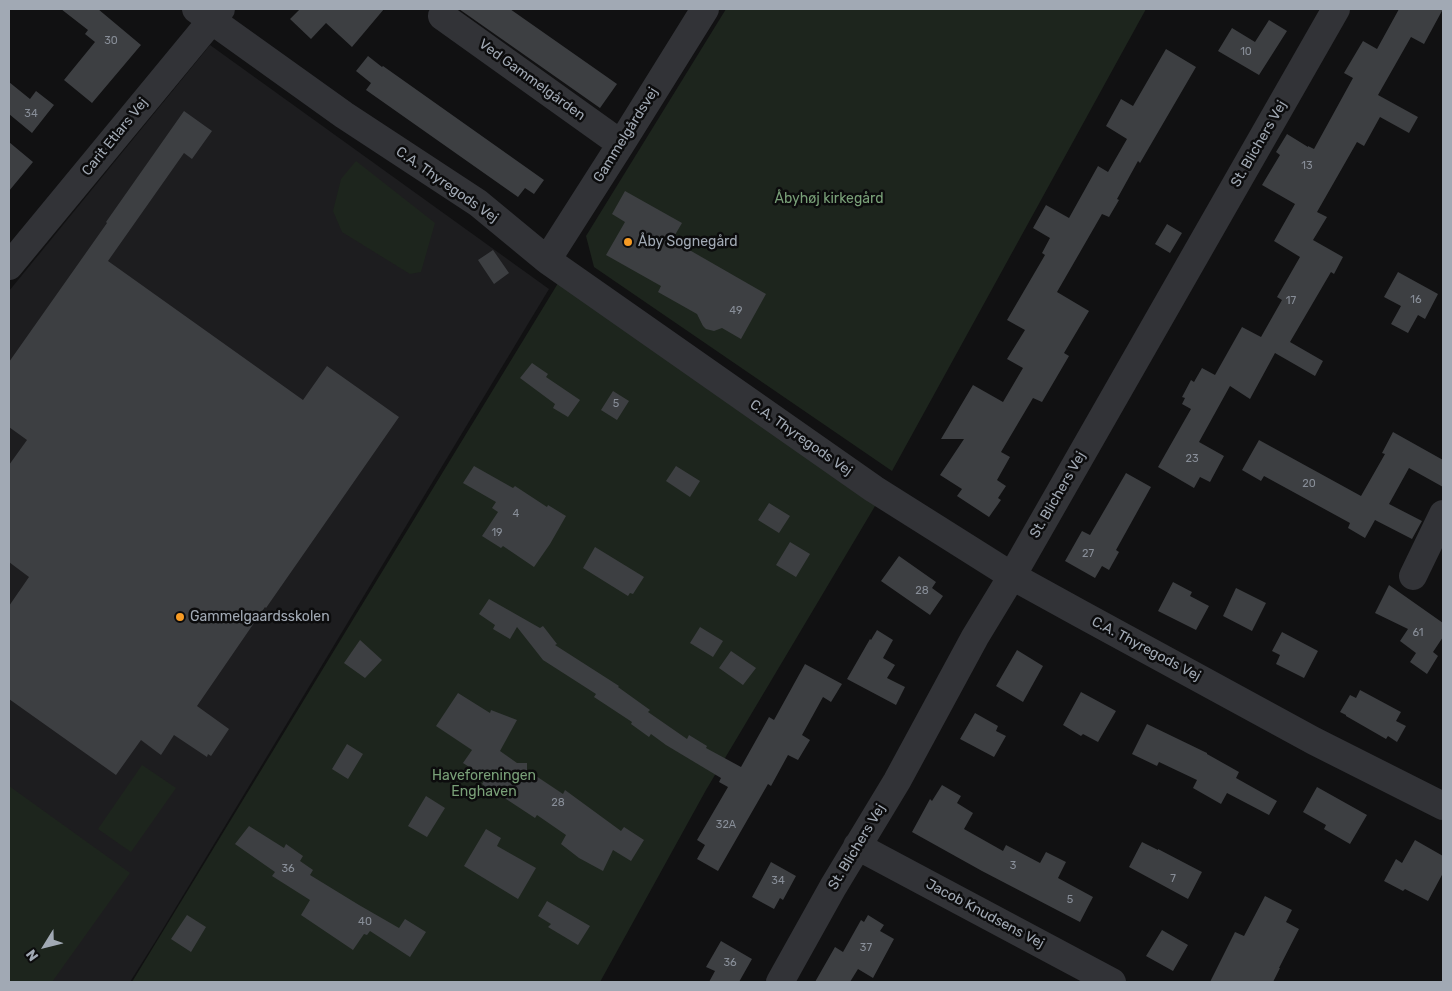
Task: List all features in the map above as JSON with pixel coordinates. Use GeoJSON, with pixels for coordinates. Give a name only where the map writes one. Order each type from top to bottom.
{"type":"FeatureCollection","features":[{"type":"Feature","properties":{"kind":"street","name":"Gammelgårdsvej"},"geometry":{"type":"LineString","coordinates":[[547,260],[705,9]]}},
{"type":"Feature","properties":{"kind":"street","name":"St. Blichers Vej"},"geometry":{"type":"LineString","coordinates":[[780,982],[857,846],[897,781],[975,637],[1012,576],[1336,9]]}},
{"type":"Feature","properties":{"kind":"street","name":"C.A. Thyregods Vej"},"geometry":{"type":"LineString","coordinates":[[210,12],[344,115],[478,203],[547,260],[874,489],[1012,576],[1314,741],[1443,806]]}},
{"type":"Feature","properties":{"kind":"street","name":"Carit Etlars Vej"},"geometry":{"type":"LineString","coordinates":[[9,266],[210,12]]}},
{"type":"Feature","properties":{"kind":"street","name":"Ved Gammelgården"},"geometry":{"type":"LineString","coordinates":[[442,16],[621,144]]}},
{"type":"Feature","properties":{"kind":"street"},"geometry":{"type":"LineString","coordinates":[[1413,576],[1443,514]]}},
{"type":"Feature","properties":{"kind":"street","name":"Jacob Knudsens Vej"},"geometry":{"type":"LineString","coordinates":[[857,846],[1112,982]]}},
{"type":"Feature","properties":{"kind":"shaded area","name":"Gammelgaardsskolen"},"geometry":{"type":"Polygon","coordinates":[[[210,45],[549,289],[130,982],[9,982],[9,291],[210,45]]]}},
{"type":"Feature","properties":{"kind":"green space","name":"Åbyhøj kirkegård"},"geometry":{"type":"Polygon","coordinates":[[[726,9],[1146,9],[892,471],[594,267],[586,236],[726,9]]]}},
{"type":"Feature","properties":{"kind":"green space"},"geometry":{"type":"Polygon","coordinates":[[[356,161],[435,223],[421,272],[410,274],[342,232],[333,211],[341,179],[356,161]]]}},
{"type":"Feature","properties":{"kind":"green space","name":"Haveforeningen Enghaven"},"geometry":{"type":"Polygon","coordinates":[[[563,275],[881,496],[706,790],[600,982],[132,982],[563,275]]]}},
{"type":"Feature","properties":{"kind":"green space"},"geometry":{"type":"Polygon","coordinates":[[[142,765],[176,788],[131,852],[98,829],[142,765]]]}},
{"type":"Feature","properties":{"kind":"green space"},"geometry":{"type":"Polygon","coordinates":[[[9,786],[130,873],[52,982],[9,982],[9,786]]]}},
{"type":"Feature","properties":{"kind":"building"},"geometry":{"type":"Polygon","coordinates":[[[61,9],[98,9],[141,45],[92,103],[64,80],[95,42],[85,34],[88,30],[61,9]]]}},
{"type":"Feature","properties":{"kind":"building"},"geometry":{"type":"Polygon","coordinates":[[[300,9],[384,9],[352,47],[326,23],[311,39],[290,19],[300,9]]]}},
{"type":"Feature","properties":{"kind":"building"},"geometry":{"type":"Polygon","coordinates":[[[459,9],[510,9],[617,84],[600,108],[459,9]]]}},
{"type":"Feature","properties":{"kind":"building"},"geometry":{"type":"Polygon","coordinates":[[[1399,9],[1443,9],[1424,44],[1411,37],[1378,95],[1418,117],[1409,133],[1380,117],[1364,146],[1357,142],[1317,212],[1327,217],[1313,240],[1343,257],[1334,274],[1331,272],[1290,342],[1323,361],[1315,376],[1275,353],[1250,399],[1230,386],[1199,442],[1224,456],[1210,482],[1200,477],[1194,488],[1158,467],[1191,409],[1182,404],[1185,398],[1182,397],[1191,380],[1194,382],[1202,368],[1215,375],[1242,327],[1261,337],[1282,300],[1277,297],[1300,257],[1274,241],[1295,204],[1262,185],[1280,155],[1276,152],[1287,134],[1314,149],[1353,78],[1344,73],[1363,41],[1377,49],[1399,9]]]}},
{"type":"Feature","properties":{"kind":"building"},"geometry":{"type":"Polygon","coordinates":[[[1269,20],[1287,31],[1259,75],[1218,51],[1232,28],[1255,42],[1269,20]]]}},
{"type":"Feature","properties":{"kind":"building"},"geometry":{"type":"Polygon","coordinates":[[[1166,49],[1196,67],[1140,163],[1138,161],[1109,217],[1102,214],[1057,292],[1089,311],[1064,353],[1069,356],[1042,402],[1033,398],[1001,452],[1010,457],[997,480],[1006,486],[998,498],[1001,500],[989,517],[957,496],[962,489],[940,475],[964,439],[941,439],[973,385],[1003,402],[1023,368],[1007,359],[1025,330],[1007,320],[1045,255],[1042,253],[1050,238],[1033,228],[1046,205],[1069,218],[1098,166],[1108,172],[1127,139],[1106,126],[1121,99],[1133,106],[1166,49]]]}},
{"type":"Feature","properties":{"kind":"building"},"geometry":{"type":"Polygon","coordinates":[[[368,56],[544,180],[534,194],[525,188],[518,197],[366,90],[371,83],[356,71],[368,56]]]}},
{"type":"Feature","properties":{"kind":"building"},"geometry":{"type":"Polygon","coordinates":[[[9,82],[30,99],[36,91],[54,105],[32,133],[9,114],[9,82]]]}},
{"type":"Feature","properties":{"kind":"building"},"geometry":{"type":"Polygon","coordinates":[[[184,111],[212,131],[192,159],[184,153],[108,261],[303,400],[327,366],[399,417],[197,706],[229,729],[211,756],[208,754],[207,757],[174,735],[161,755],[141,740],[116,775],[9,699],[9,606],[29,577],[9,562],[9,465],[27,440],[9,427],[9,362],[184,111]]]}},
{"type":"Feature","properties":{"kind":"building"},"geometry":{"type":"Polygon","coordinates":[[[9,142],[33,162],[9,191],[9,142]]]}},
{"type":"Feature","properties":{"kind":"building"},"geometry":{"type":"Polygon","coordinates":[[[625,191],[682,223],[672,240],[766,294],[741,339],[722,328],[714,331],[706,329],[697,314],[658,292],[661,286],[606,255],[625,222],[612,214],[625,191]]]}},
{"type":"Feature","properties":{"kind":"building"},"geometry":{"type":"Polygon","coordinates":[[[1167,224],[1182,233],[1170,253],[1155,244],[1167,224]]]}},
{"type":"Feature","properties":{"kind":"building"},"geometry":{"type":"Polygon","coordinates":[[[493,250],[509,273],[494,284],[478,260],[493,250]]]}},
{"type":"Feature","properties":{"kind":"building"},"geometry":{"type":"Polygon","coordinates":[[[1398,272],[1438,294],[1425,319],[1418,315],[1408,333],[1391,324],[1401,306],[1384,297],[1398,272]]]}},
{"type":"Feature","properties":{"kind":"building"},"geometry":{"type":"Polygon","coordinates":[[[532,363],[548,374],[546,377],[580,400],[568,417],[553,408],[555,404],[520,378],[532,363]]]}},
{"type":"Feature","properties":{"kind":"building"},"geometry":{"type":"Polygon","coordinates":[[[613,391],[629,401],[617,420],[601,410],[613,391]]]}},
{"type":"Feature","properties":{"kind":"building"},"geometry":{"type":"Polygon","coordinates":[[[1393,432],[1443,460],[1443,487],[1409,468],[1389,504],[1422,521],[1412,539],[1375,520],[1365,538],[1348,528],[1350,523],[1264,476],[1261,481],[1242,470],[1259,440],[1361,496],[1385,454],[1382,453],[1393,432]]]}},
{"type":"Feature","properties":{"kind":"building"},"geometry":{"type":"Polygon","coordinates":[[[474,466],[513,488],[515,486],[547,507],[548,505],[566,516],[534,567],[503,546],[501,548],[482,536],[498,512],[492,508],[496,502],[463,483],[474,466]]]}},
{"type":"Feature","properties":{"kind":"building"},"geometry":{"type":"Polygon","coordinates":[[[676,466],[700,481],[690,497],[666,481],[676,466]]]}},
{"type":"Feature","properties":{"kind":"building"},"geometry":{"type":"Polygon","coordinates":[[[1126,473],[1151,487],[1116,550],[1119,552],[1109,570],[1102,566],[1095,578],[1065,561],[1082,531],[1090,535],[1126,473]]]}},
{"type":"Feature","properties":{"kind":"building"},"geometry":{"type":"Polygon","coordinates":[[[769,503],[790,516],[779,533],[758,520],[769,503]]]}},
{"type":"Feature","properties":{"kind":"building"},"geometry":{"type":"Polygon","coordinates":[[[790,542],[810,554],[796,577],[776,565],[790,542]]]}},
{"type":"Feature","properties":{"kind":"building"},"geometry":{"type":"Polygon","coordinates":[[[595,547],[644,577],[633,594],[630,593],[628,596],[583,568],[595,547]]]}},
{"type":"Feature","properties":{"kind":"building"},"geometry":{"type":"Polygon","coordinates":[[[899,556],[936,582],[932,588],[943,596],[930,615],[881,581],[899,556]]]}},
{"type":"Feature","properties":{"kind":"building"},"geometry":{"type":"Polygon","coordinates":[[[1173,582],[1192,592],[1190,596],[1209,606],[1196,630],[1158,611],[1173,582]]]}},
{"type":"Feature","properties":{"kind":"building"},"geometry":{"type":"Polygon","coordinates":[[[1389,585],[1443,623],[1443,637],[1433,652],[1438,656],[1427,674],[1410,662],[1416,653],[1400,641],[1408,629],[1375,613],[1389,585]]]}},
{"type":"Feature","properties":{"kind":"building"},"geometry":{"type":"Polygon","coordinates":[[[1236,588],[1266,603],[1252,631],[1223,616],[1236,588]]]}},
{"type":"Feature","properties":{"kind":"building"},"geometry":{"type":"Polygon","coordinates":[[[489,599],[540,628],[543,626],[557,644],[555,645],[619,686],[650,710],[648,712],[687,739],[689,735],[707,746],[706,748],[741,767],[769,717],[774,720],[805,664],[842,684],[831,702],[823,697],[802,735],[810,740],[798,760],[788,755],[771,786],[768,784],[718,871],[697,859],[705,845],[697,840],[728,787],[719,782],[721,778],[651,734],[649,737],[631,724],[632,722],[594,697],[596,694],[543,660],[517,627],[510,639],[493,629],[495,625],[479,614],[489,599]]]}},
{"type":"Feature","properties":{"kind":"building"},"geometry":{"type":"Polygon","coordinates":[[[700,627],[723,641],[713,657],[690,643],[700,627]]]}},
{"type":"Feature","properties":{"kind":"building"},"geometry":{"type":"Polygon","coordinates":[[[877,630],[893,640],[883,658],[895,665],[887,678],[905,687],[896,705],[847,679],[877,630]]]}},
{"type":"Feature","properties":{"kind":"building"},"geometry":{"type":"Polygon","coordinates":[[[1282,632],[1318,651],[1304,678],[1276,664],[1280,655],[1272,651],[1282,632]]]}},
{"type":"Feature","properties":{"kind":"building"},"geometry":{"type":"Polygon","coordinates":[[[360,640],[382,660],[365,678],[344,663],[360,640]]]}},
{"type":"Feature","properties":{"kind":"building"},"geometry":{"type":"Polygon","coordinates":[[[1017,650],[1043,666],[1023,702],[996,686],[1017,650]]]}},
{"type":"Feature","properties":{"kind":"building"},"geometry":{"type":"Polygon","coordinates":[[[731,651],[756,668],[743,685],[719,668],[731,651]]]}},
{"type":"Feature","properties":{"kind":"building"},"geometry":{"type":"Polygon","coordinates":[[[1360,690],[1401,712],[1396,721],[1406,726],[1397,742],[1388,736],[1386,739],[1340,712],[1350,695],[1356,698],[1360,690]]]}},
{"type":"Feature","properties":{"kind":"building"},"geometry":{"type":"Polygon","coordinates":[[[1081,692],[1116,711],[1098,742],[1083,734],[1081,736],[1063,725],[1081,692]]]}},
{"type":"Feature","properties":{"kind":"building"},"geometry":{"type":"Polygon","coordinates":[[[458,693],[490,713],[491,710],[517,720],[500,751],[517,763],[527,763],[527,770],[563,794],[565,790],[621,831],[624,827],[644,840],[631,861],[613,850],[603,871],[579,858],[561,844],[566,835],[537,815],[535,818],[482,784],[486,778],[463,763],[472,750],[436,726],[458,693]]]}},
{"type":"Feature","properties":{"kind":"building"},"geometry":{"type":"Polygon","coordinates":[[[975,713],[998,726],[996,731],[1006,736],[994,757],[960,739],[975,713]]]}},
{"type":"Feature","properties":{"kind":"building"},"geometry":{"type":"Polygon","coordinates":[[[1147,724],[1207,753],[1239,772],[1236,778],[1277,801],[1269,815],[1227,793],[1221,804],[1193,788],[1197,780],[1159,762],[1157,766],[1132,754],[1147,724]]]}},
{"type":"Feature","properties":{"kind":"building"},"geometry":{"type":"Polygon","coordinates":[[[347,744],[363,754],[348,779],[332,769],[347,744]]]}},
{"type":"Feature","properties":{"kind":"building"},"geometry":{"type":"Polygon","coordinates":[[[942,785],[961,796],[957,803],[973,813],[964,829],[1003,851],[1006,845],[1040,863],[1046,852],[1066,862],[1058,878],[1093,897],[1080,922],[912,832],[930,799],[932,801],[942,785]]]}},
{"type":"Feature","properties":{"kind":"building"},"geometry":{"type":"Polygon","coordinates":[[[1317,787],[1367,815],[1350,844],[1324,829],[1326,825],[1303,812],[1317,787]]]}},
{"type":"Feature","properties":{"kind":"building"},"geometry":{"type":"Polygon","coordinates":[[[426,796],[445,808],[427,837],[408,826],[426,796]]]}},
{"type":"Feature","properties":{"kind":"building"},"geometry":{"type":"Polygon","coordinates":[[[249,826],[284,848],[286,844],[303,856],[300,861],[313,870],[310,875],[359,905],[399,928],[405,919],[426,932],[410,957],[370,931],[367,935],[364,934],[353,950],[301,915],[310,900],[272,876],[275,872],[235,844],[249,826]]]}},
{"type":"Feature","properties":{"kind":"building"},"geometry":{"type":"Polygon","coordinates":[[[486,829],[501,838],[497,846],[536,868],[518,899],[464,866],[486,829]]]}},
{"type":"Feature","properties":{"kind":"building"},"geometry":{"type":"Polygon","coordinates":[[[1415,840],[1443,856],[1443,873],[1428,901],[1384,881],[1396,859],[1402,863],[1415,840]]]}},
{"type":"Feature","properties":{"kind":"building"},"geometry":{"type":"Polygon","coordinates":[[[1142,842],[1202,872],[1188,899],[1129,867],[1142,842]]]}},
{"type":"Feature","properties":{"kind":"building"},"geometry":{"type":"Polygon","coordinates":[[[771,862],[796,876],[783,900],[780,898],[774,909],[752,897],[771,862]]]}},
{"type":"Feature","properties":{"kind":"building"},"geometry":{"type":"Polygon","coordinates":[[[1265,896],[1292,910],[1286,922],[1299,929],[1273,982],[1210,982],[1235,932],[1244,936],[1265,896]]]}},
{"type":"Feature","properties":{"kind":"building"},"geometry":{"type":"Polygon","coordinates":[[[547,901],[590,926],[578,945],[548,927],[551,924],[538,916],[547,901]]]}},
{"type":"Feature","properties":{"kind":"building"},"geometry":{"type":"Polygon","coordinates":[[[187,915],[206,927],[191,952],[171,939],[187,915]]]}},
{"type":"Feature","properties":{"kind":"building"},"geometry":{"type":"Polygon","coordinates":[[[868,915],[884,925],[880,931],[894,939],[873,978],[858,969],[850,982],[815,982],[835,947],[843,952],[861,920],[864,922],[868,915]]]}},
{"type":"Feature","properties":{"kind":"building"},"geometry":{"type":"Polygon","coordinates":[[[1162,930],[1188,945],[1173,971],[1146,956],[1162,930]]]}},
{"type":"Feature","properties":{"kind":"building"},"geometry":{"type":"Polygon","coordinates":[[[721,941],[752,959],[739,982],[709,982],[715,971],[706,967],[721,941]]]}},
{"type":"Feature","properties":{"kind":"place","name":"Åby Sognegård"},"geometry":{"type":"Point","coordinates":[628,242]}},
{"type":"Feature","properties":{"kind":"place","name":"Gammelgaardsskolen"},"geometry":{"type":"Point","coordinates":[180,617]}}]}
